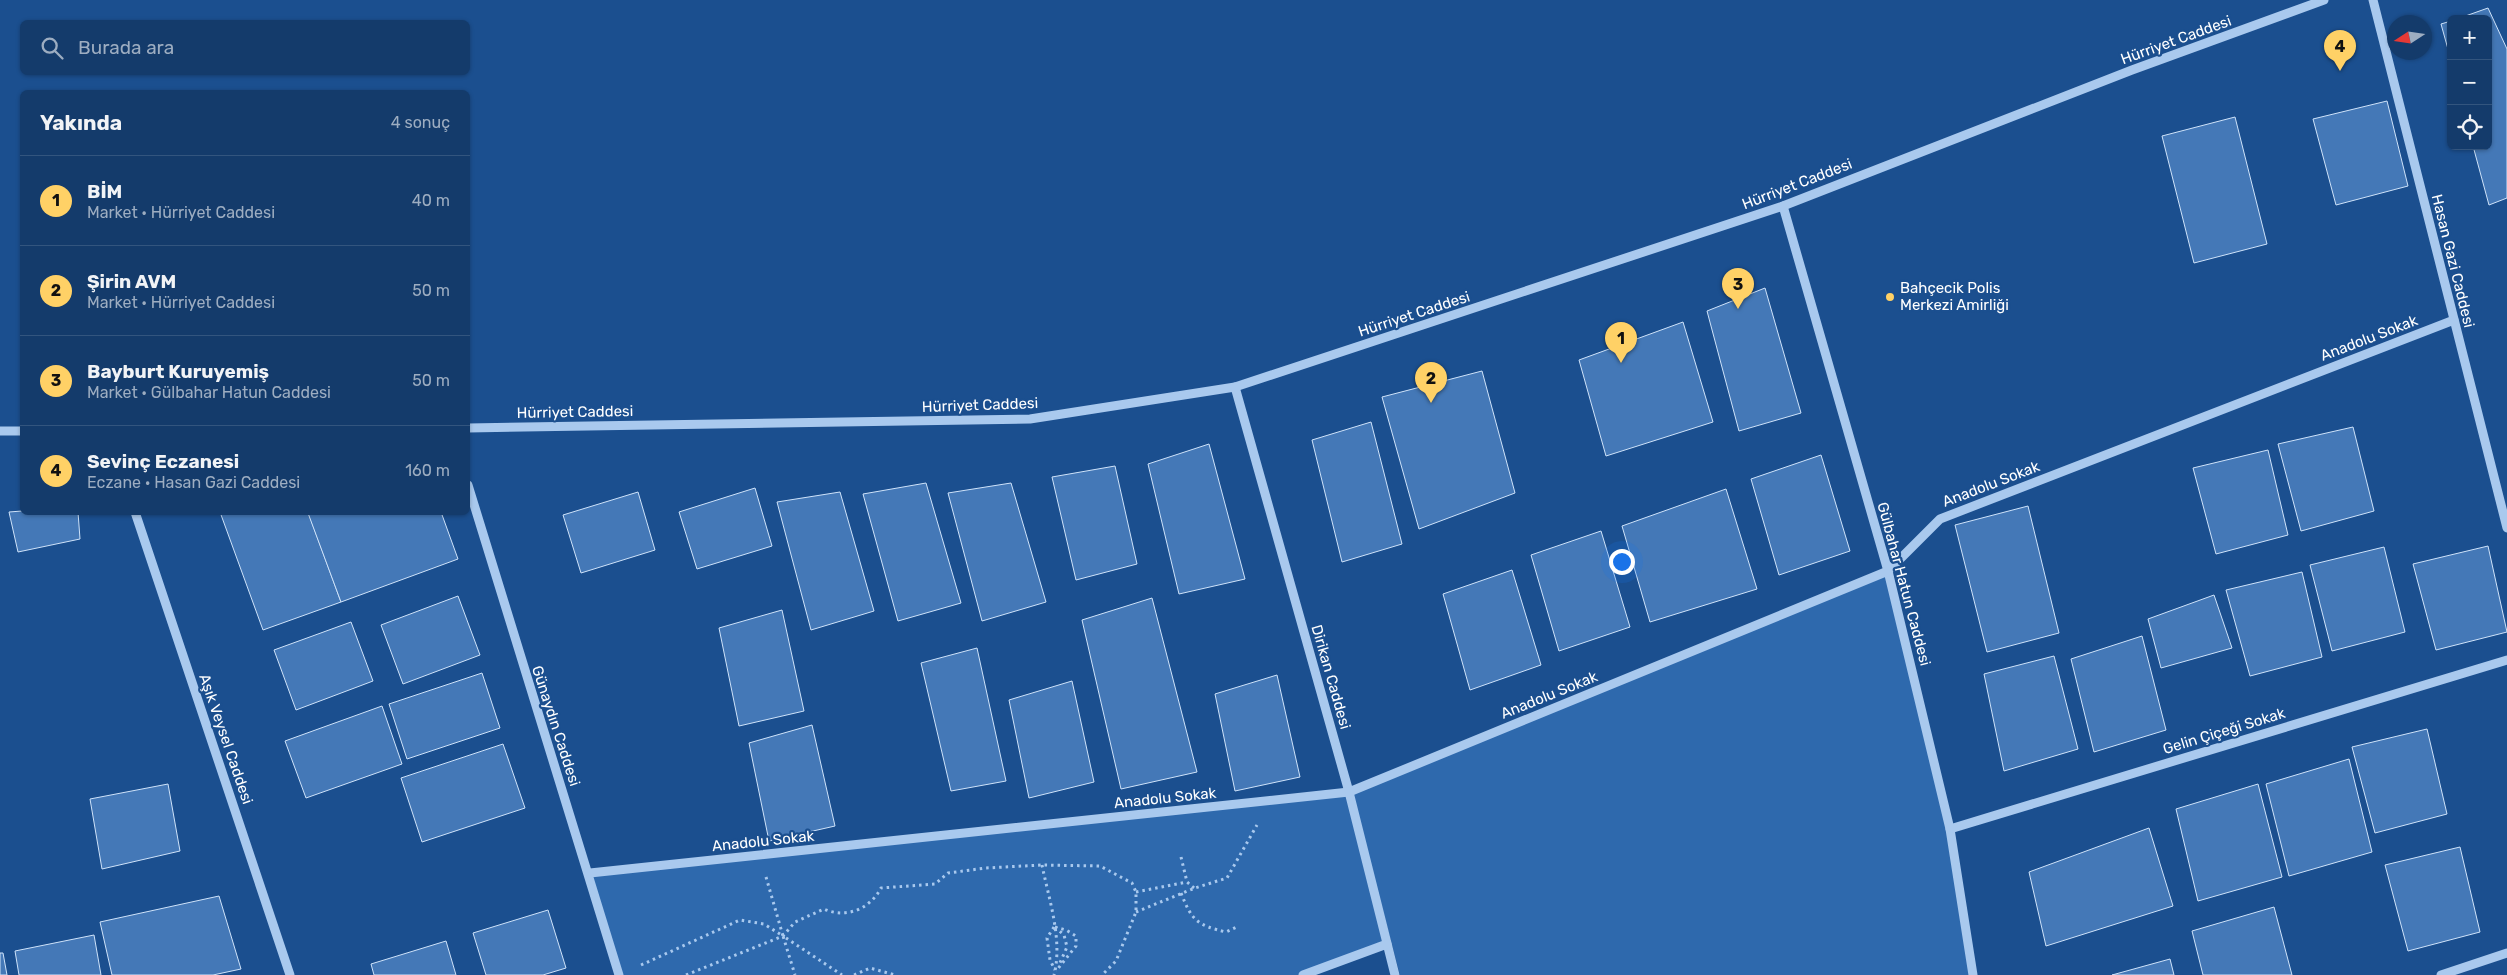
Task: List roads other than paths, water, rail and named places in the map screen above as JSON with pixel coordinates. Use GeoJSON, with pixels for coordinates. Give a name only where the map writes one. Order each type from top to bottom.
{"type":"FeatureCollection","features":[{"type":"Feature","properties":{"kind":"street","name":"Hürriyet Caddesi"},"geometry":{"type":"LineString","coordinates":[[470,428],[1030,419],[1235,387],[1783,206],[2114,77],[2324,0]]}},
{"type":"Feature","properties":{"kind":"street","name":"Hasan Gazi Caddesi"},"geometry":{"type":"LineString","coordinates":[[2373,0],[2507,528]]}},
{"type":"Feature","properties":{"kind":"street","name":"Gülbahar Hatun Caddesi"},"geometry":{"type":"LineString","coordinates":[[1783,206],[1888,571],[1950,829],[1973,975]]}},
{"type":"Feature","properties":{"kind":"street","name":"Anadolu Sokak"},"geometry":{"type":"LineString","coordinates":[[590,873],[1349,792],[1888,571],[1940,519],[2454,320]]}},
{"type":"Feature","properties":{"kind":"street","name":"Dirikan Caddesi"},"geometry":{"type":"LineString","coordinates":[[1235,387],[1349,792],[1395,975]]}},
{"type":"Feature","properties":{"kind":"street"},"geometry":{"type":"LineString","coordinates":[[0,431],[20,431]]}},
{"type":"Feature","properties":{"kind":"street","name":"Günaydın Caddesi"},"geometry":{"type":"LineString","coordinates":[[470,492],[549,752],[590,873],[619,975]]}},
{"type":"Feature","properties":{"kind":"street","name":"Aşık Veysel Caddesi"},"geometry":{"type":"LineString","coordinates":[[136,515],[290,975]]}},
{"type":"Feature","properties":{"kind":"street","name":"Gelin Çiçeği Sokak"},"geometry":{"type":"LineString","coordinates":[[1950,829],[2507,660]]}},
{"type":"Feature","properties":{"kind":"street"},"geometry":{"type":"LineString","coordinates":[[1303,975],[1387,944]]}},
{"type":"Feature","properties":{"kind":"street"},"geometry":{"type":"LineString","coordinates":[[2441,975],[2507,953]]}},
{"type":"Feature","properties":{"kind":"place","name":"Sevinç Eczanesi"},"geometry":{"type":"Point","coordinates":[2340,71]}},
{"type":"Feature","properties":{"kind":"place","name":"Bahçecik Polis Merkezi Amirliği"},"geometry":{"type":"Point","coordinates":[1890,297]}},
{"type":"Feature","properties":{"kind":"place","name":"Bayburt Kuruyemiş"},"geometry":{"type":"Point","coordinates":[1738,309]}},
{"type":"Feature","properties":{"kind":"place","name":"BİM"},"geometry":{"type":"Point","coordinates":[1621,363]}},
{"type":"Feature","properties":{"kind":"place","name":"Şirin AVM"},"geometry":{"type":"Point","coordinates":[1431,403]}}]}
